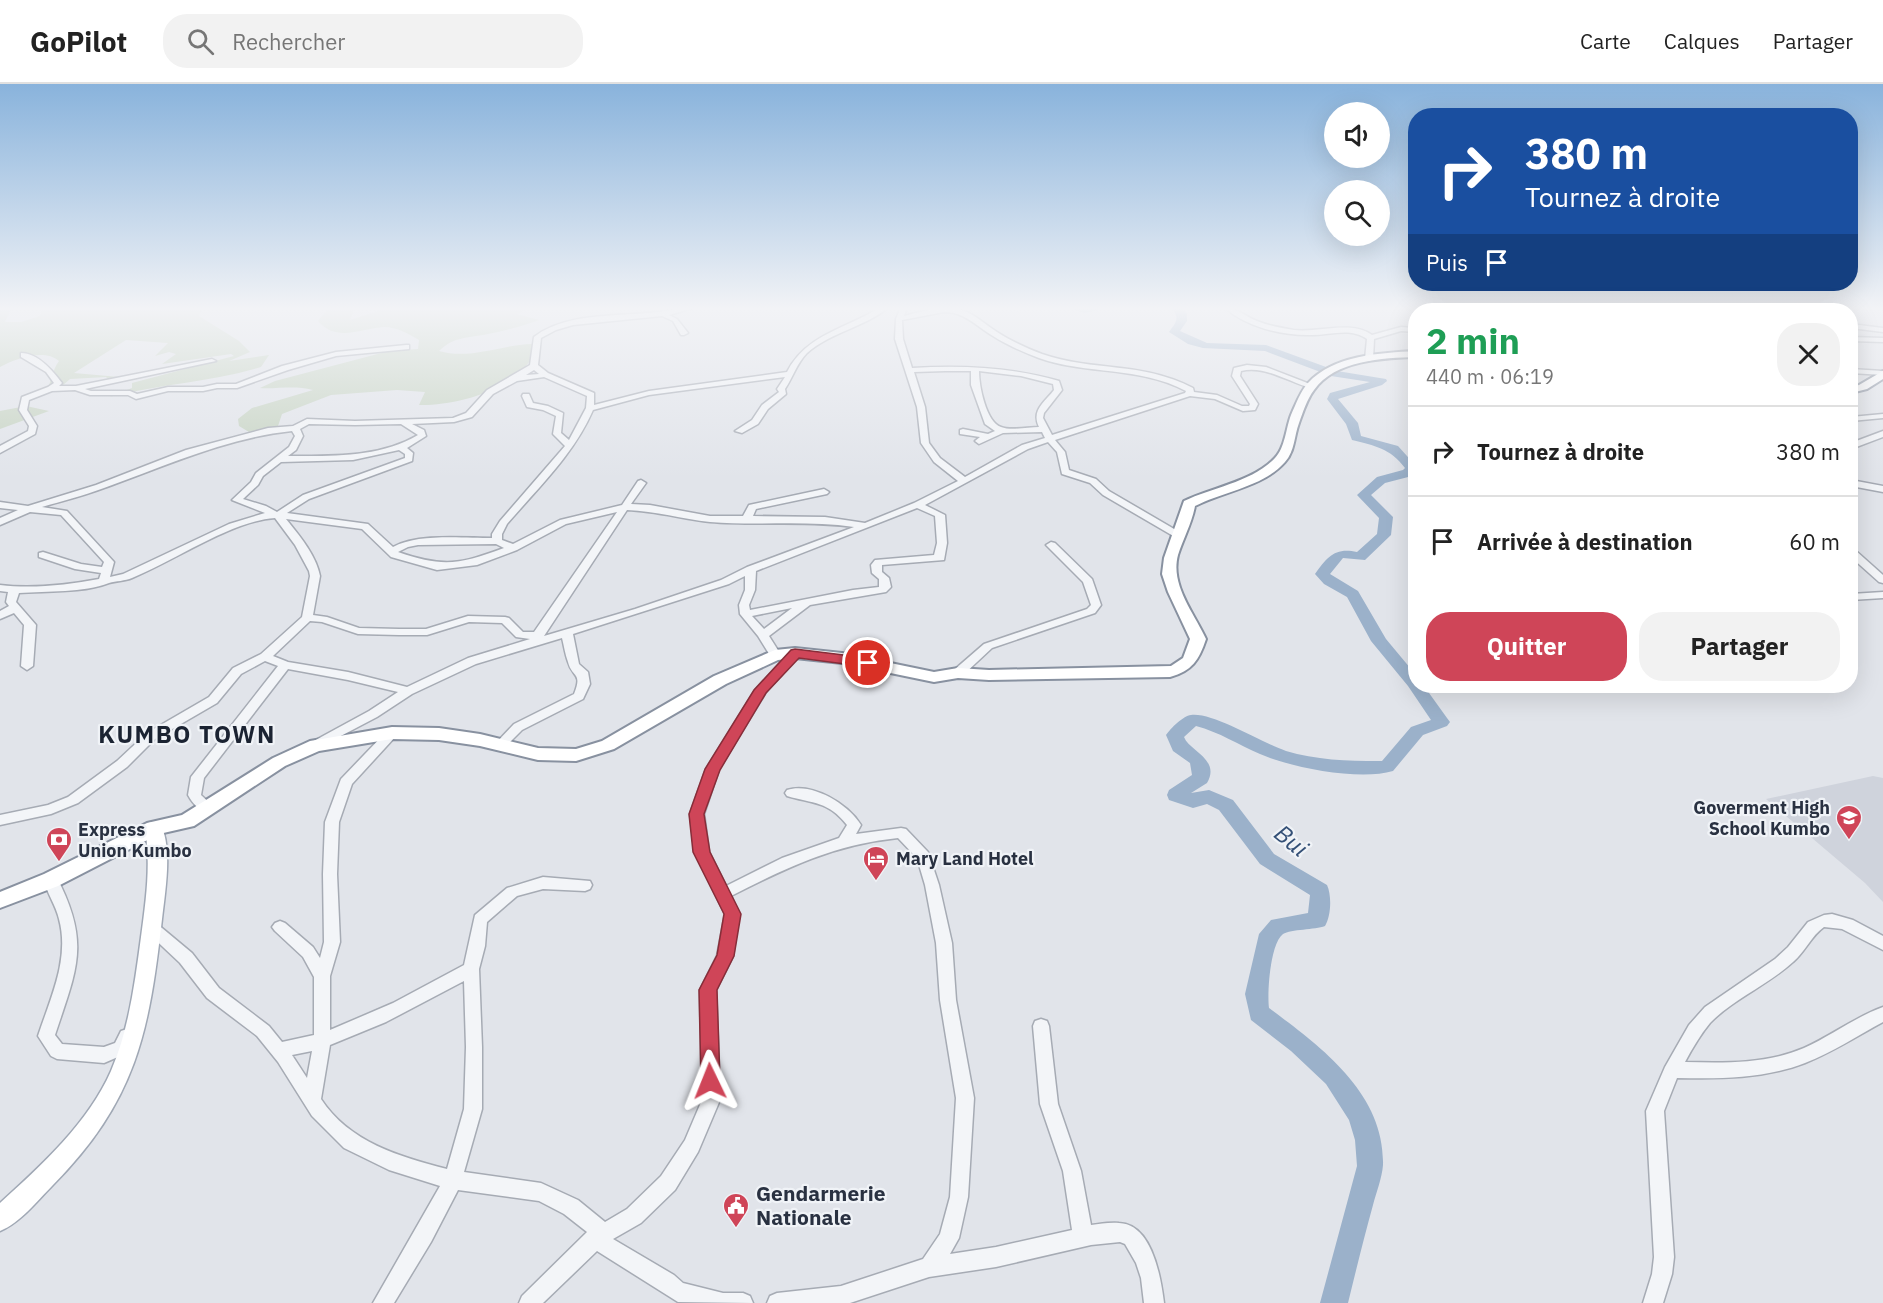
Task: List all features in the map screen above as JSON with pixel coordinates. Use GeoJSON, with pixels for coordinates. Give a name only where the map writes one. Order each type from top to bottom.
{"type":"FeatureCollection","features":[{"type":"Feature","properties":{"kind":"highway"},"geometry":{"type":"LineString","coordinates":[[0,900],[51,880],[154,828],[187,821],[279,762],[316,745],[341,743],[392,733],[439,734],[500,744],[538,754],[576,755],[608,745],[720,680],[775,655],[795,653],[842,658],[934,677],[958,673],[1080,675],[1170,672],[1184,668],[1190,662],[1198,639],[1191,620],[1176,596],[1168,568],[1178,535],[1187,517],[1189,504],[1205,495],[1262,472],[1278,462],[1288,450],[1292,426],[1311,386],[1331,372],[1355,364]]}},
{"type":"Feature","properties":{"kind":"highway"},"geometry":{"type":"LineString","coordinates":[[1858,388],[1883,374]]}},
{"type":"Feature","properties":{"kind":"main road"},"geometry":{"type":"LineString","coordinates":[[0,1219],[24,1197],[94,1119],[119,1077],[130,1045],[146,980],[160,861],[154,828]]}},
{"type":"Feature","properties":{"kind":"street"},"geometry":{"type":"LineString","coordinates":[[0,450],[32,432],[33,426],[23,410],[25,399],[58,383],[48,370],[38,364]]}},
{"type":"Feature","properties":{"kind":"street"},"geometry":{"type":"LineString","coordinates":[[51,388],[76,388],[197,364]]}},
{"type":"Feature","properties":{"kind":"street"},"geometry":{"type":"LineString","coordinates":[[76,388],[90,393],[130,393],[136,397],[168,389],[228,387],[304,364]]}},
{"type":"Feature","properties":{"kind":"street"},"geometry":{"type":"LineString","coordinates":[[739,431],[755,422],[765,406],[783,392],[781,389],[787,382],[787,374],[795,364]]}},
{"type":"Feature","properties":{"kind":"street"},"geometry":{"type":"LineString","coordinates":[[907,364],[921,407],[925,443],[937,460],[964,481]]}},
{"type":"Feature","properties":{"kind":"street"},"geometry":{"type":"LineString","coordinates":[[1073,364],[1152,372],[1171,379],[1189,392]]}},
{"type":"Feature","properties":{"kind":"street"},"geometry":{"type":"LineString","coordinates":[[0,522],[30,508],[99,487],[205,447],[275,429],[295,428],[308,421],[431,422],[463,418],[475,411],[490,392],[534,366],[545,375],[591,395],[591,408],[559,461],[503,523],[497,534],[497,542]]}},
{"type":"Feature","properties":{"kind":"street"},"geometry":{"type":"LineString","coordinates":[[909,370],[946,367],[975,369],[1039,378],[1056,383],[1058,390],[1040,412],[1039,418],[1049,438],[1061,452],[1065,472],[1093,481],[1106,493],[1178,535]]}},
{"type":"Feature","properties":{"kind":"street"},"geometry":{"type":"LineString","coordinates":[[316,745],[373,714],[408,691],[472,661],[536,639],[567,634],[725,582],[751,569],[917,505],[1025,447],[1049,438],[1189,392],[1224,399],[1237,409],[1252,408],[1254,404],[1236,376],[1237,370],[1244,367],[1283,373],[1298,382],[1311,386]]}},
{"type":"Feature","properties":{"kind":"street"},"geometry":{"type":"LineString","coordinates":[[975,369],[975,385],[988,424],[1000,431]]}},
{"type":"Feature","properties":{"kind":"street"},"geometry":{"type":"LineString","coordinates":[[1858,372],[1883,374]]}},
{"type":"Feature","properties":{"kind":"street"},"geometry":{"type":"LineString","coordinates":[[591,408],[649,393],[787,374]]}},
{"type":"Feature","properties":{"kind":"street"},"geometry":{"type":"LineString","coordinates":[[515,379],[545,375]]}},
{"type":"Feature","properties":{"kind":"street"},"geometry":{"type":"LineString","coordinates":[[526,396],[530,405],[545,408],[560,415],[557,434],[569,445]]}},
{"type":"Feature","properties":{"kind":"street"},"geometry":{"type":"LineString","coordinates":[[1858,418],[1883,416]]}},
{"type":"Feature","properties":{"kind":"street"},"geometry":{"type":"LineString","coordinates":[[278,459],[338,458],[400,447],[423,434],[400,421]]}},
{"type":"Feature","properties":{"kind":"street"},"geometry":{"type":"LineString","coordinates":[[0,820],[51,809],[72,800],[122,764],[152,736],[213,700],[237,670],[265,657],[307,618],[315,570],[289,532],[285,522],[263,508],[237,500],[255,483],[259,475],[297,442],[299,436],[295,428]]}},
{"type":"Feature","properties":{"kind":"street"},"geometry":{"type":"LineString","coordinates":[[963,432],[982,438],[1000,431],[1045,429]]}},
{"type":"Feature","properties":{"kind":"street"},"geometry":{"type":"LineString","coordinates":[[1858,443],[1883,434]]}},
{"type":"Feature","properties":{"kind":"street"},"geometry":{"type":"LineString","coordinates":[[276,515],[306,497],[409,459],[409,453],[400,447]]}},
{"type":"Feature","properties":{"kind":"street"},"geometry":{"type":"LineString","coordinates":[[536,639],[641,483]]}},
{"type":"Feature","properties":{"kind":"street"},"geometry":{"type":"LineString","coordinates":[[1858,484],[1883,489]]}},
{"type":"Feature","properties":{"kind":"street"},"geometry":{"type":"LineString","coordinates":[[747,519],[752,507],[824,492]]}},
{"type":"Feature","properties":{"kind":"street"},"geometry":{"type":"LineString","coordinates":[[0,504],[64,513],[73,520],[98,552],[109,562],[103,583]]}},
{"type":"Feature","properties":{"kind":"street"},"geometry":{"type":"LineString","coordinates":[[745,614],[882,590],[886,587],[884,578],[879,577],[876,567],[879,562],[940,558],[942,543],[940,514],[917,505]]}},
{"type":"Feature","properties":{"kind":"street"},"geometry":{"type":"LineString","coordinates":[[0,588],[14,590],[103,583],[138,571],[232,526],[255,517],[276,515],[365,526],[395,555],[437,567],[473,563],[513,548],[563,522],[624,507],[650,508],[711,519],[825,520],[866,526]]}},
{"type":"Feature","properties":{"kind":"street"},"geometry":{"type":"LineString","coordinates":[[392,552],[405,544],[418,542],[497,542],[513,548]]}},
{"type":"Feature","properties":{"kind":"street"},"geometry":{"type":"LineString","coordinates":[[958,673],[988,646],[1090,611],[1096,605],[1088,582],[1051,545]]}},
{"type":"Feature","properties":{"kind":"street"},"geometry":{"type":"LineString","coordinates":[[44,555],[79,567],[105,571]]}},
{"type":"Feature","properties":{"kind":"street"},"geometry":{"type":"LineString","coordinates":[[1858,558],[1883,580]]}},
{"type":"Feature","properties":{"kind":"street"},"geometry":{"type":"LineString","coordinates":[[751,569],[750,590],[744,604],[745,614],[763,634],[775,655]]}},
{"type":"Feature","properties":{"kind":"street"},"geometry":{"type":"LineString","coordinates":[[14,590],[11,602],[30,625],[27,666]]}},
{"type":"Feature","properties":{"kind":"street"},"geometry":{"type":"LineString","coordinates":[[1858,597],[1883,595]]}},
{"type":"Feature","properties":{"kind":"street"},"geometry":{"type":"LineString","coordinates":[[763,634],[783,618],[811,601]]}},
{"type":"Feature","properties":{"kind":"street"},"geometry":{"type":"LineString","coordinates":[[0,616],[14,608]]}},
{"type":"Feature","properties":{"kind":"street"},"geometry":{"type":"LineString","coordinates":[[307,618],[323,619],[358,631],[399,632],[427,632],[468,619],[505,620],[520,635],[536,639]]}},
{"type":"Feature","properties":{"kind":"street"},"geometry":{"type":"LineString","coordinates":[[500,744],[518,727],[579,696],[584,684],[582,672],[574,665],[567,634]]}},
{"type":"Feature","properties":{"kind":"street"},"geometry":{"type":"LineString","coordinates":[[530,1303],[595,1239],[634,1216],[668,1183],[692,1146],[711,1100],[708,990],[725,956],[732,914],[702,852],[697,814],[713,769],[761,690],[795,653]]}},
{"type":"Feature","properties":{"kind":"street"},"geometry":{"type":"LineString","coordinates":[[265,657],[285,665],[348,676],[408,691]]}},
{"type":"Feature","properties":{"kind":"street"},"geometry":{"type":"LineString","coordinates":[[208,808],[194,797],[193,791],[198,777],[285,665]]}},
{"type":"Feature","properties":{"kind":"street"},"geometry":{"type":"LineString","coordinates":[[312,1100],[322,1040],[322,976],[332,942],[332,822],[346,782],[392,733]]}},
{"type":"Feature","properties":{"kind":"street"},"geometry":{"type":"LineString","coordinates":[[792,794],[823,799],[842,809],[854,825],[872,835]]}},
{"type":"Feature","properties":{"kind":"street"},"geometry":{"type":"LineString","coordinates":[[845,840],[854,825]]}},
{"type":"Feature","properties":{"kind":"street"},"geometry":{"type":"LineString","coordinates":[[722,894],[812,849],[845,840],[901,833],[923,856],[932,885],[944,943],[948,1000],[965,1098],[959,1197],[949,1238],[929,1267]]}},
{"type":"Feature","properties":{"kind":"street"},"geometry":{"type":"LineString","coordinates":[[51,880],[54,895],[68,919],[70,956],[46,1036],[57,1051],[104,1055],[121,1048],[135,1019]]}},
{"type":"Feature","properties":{"kind":"street"},"geometry":{"type":"LineString","coordinates":[[383,1303],[424,1235],[453,1180],[473,1109],[474,1047],[471,969],[477,946],[480,919],[512,892],[543,883],[585,885]]}},
{"type":"Feature","properties":{"kind":"street"},"geometry":{"type":"LineString","coordinates":[[1653,1303],[1662,1274],[1664,1257],[1655,1111],[1672,1070],[1709,1013],[1738,996],[1791,956],[1816,924],[1837,921],[1883,944]]}},
{"type":"Feature","properties":{"kind":"street"},"geometry":{"type":"LineString","coordinates":[[151,927],[186,958],[213,993],[263,1031],[318,1110],[350,1142],[389,1161],[453,1180],[541,1192],[571,1207],[598,1228],[595,1239]]}},
{"type":"Feature","properties":{"kind":"street"},"geometry":{"type":"LineString","coordinates":[[280,927],[308,952],[322,976]]}},
{"type":"Feature","properties":{"kind":"street"},"geometry":{"type":"LineString","coordinates":[[278,1050],[322,1040],[425,994],[471,969]]}},
{"type":"Feature","properties":{"kind":"street"},"geometry":{"type":"LineString","coordinates":[[1672,1070],[1732,1070],[1779,1064],[1802,1056],[1883,1014]]}},
{"type":"Feature","properties":{"kind":"street"},"geometry":{"type":"LineString","coordinates":[[1041,1026],[1049,1104],[1072,1171],[1083,1236]]}},
{"type":"Feature","properties":{"kind":"street"},"geometry":{"type":"LineString","coordinates":[[777,1303],[841,1296],[929,1267],[996,1257],[1083,1236],[1120,1232],[1132,1237],[1145,1259],[1151,1278],[1154,1303]]}},
{"type":"Feature","properties":{"kind":"street"},"geometry":{"type":"LineString","coordinates":[[595,1239],[667,1282],[676,1298],[743,1303]]}},
{"type":"Feature","properties":{"kind":"shaded area","name":"Goverment High School Kumbo"},"geometry":{"type":"Polygon","coordinates":[[[1873,776],[1883,778],[1883,902],[1865,883],[1766,799],[1873,776]]]}},
{"type":"Feature","properties":{"kind":"green space"},"geometry":{"type":"Polygon","coordinates":[[[57,364],[88,364],[74,373],[119,377],[70,379],[62,386],[45,392],[57,364]]]}},
{"type":"Feature","properties":{"kind":"green space"},"geometry":{"type":"Polygon","coordinates":[[[204,364],[263,364],[261,367],[242,372],[109,397],[132,388],[132,383],[204,364]]]}},
{"type":"Feature","properties":{"kind":"green space"},"geometry":{"type":"Polygon","coordinates":[[[340,364],[527,364],[503,385],[451,402],[419,405],[425,392],[397,390],[331,395],[282,414],[278,426],[249,432],[239,426],[238,419],[252,408],[313,390],[293,387],[260,388],[275,381],[340,364]]]}},
{"type":"Feature","properties":{"kind":"green space"},"geometry":{"type":"Polygon","coordinates":[[[26,406],[49,411],[0,429],[0,411],[26,406]]]}},
{"type":"Feature","properties":{"kind":"waterway","name":"Bui"},"geometry":{"type":"LineString","coordinates":[[1308,364],[1335,374],[1382,381],[1334,395],[1332,399],[1352,423],[1356,438],[1394,448],[1408,464]]}},
{"type":"Feature","properties":{"kind":"waterway","name":"Bui"},"geometry":{"type":"LineString","coordinates":[[1408,473],[1381,480],[1363,495],[1386,517],[1384,535],[1360,557],[1341,554],[1322,574],[1329,581],[1353,594],[1379,641],[1408,675]]}},
{"type":"Feature","properties":{"kind":"waterway","name":"Bui"},"geometry":{"type":"LineString","coordinates":[[1334,1303],[1370,1166],[1367,1140],[1360,1116],[1349,1095],[1317,1060],[1259,1013],[1256,994],[1266,940],[1278,926],[1318,920],[1320,891],[1267,859],[1226,805],[1209,797],[1193,801],[1176,795],[1201,778],[1201,772],[1196,758],[1179,747],[1175,735],[1193,720],[1218,727],[1289,758],[1338,766],[1387,767],[1417,731],[1441,722],[1421,693]]}},
{"type":"Feature","properties":{"kind":"place","name":"Goverment High School Kumbo"},"geometry":{"type":"Point","coordinates":[1849,841]}},
{"type":"Feature","properties":{"kind":"place","name":"Express Union Kumbo"},"geometry":{"type":"Point","coordinates":[59,863]}},
{"type":"Feature","properties":{"kind":"place","name":"Mary Land Hotel"},"geometry":{"type":"Point","coordinates":[876,882]}},
{"type":"Feature","properties":{"kind":"place","name":"Gendarmerie Nationale"},"geometry":{"type":"Point","coordinates":[736,1229]}},
{"type":"Feature","properties":{"kind":"district","name":"KUMBO TOWN"},"geometry":{"type":"Point","coordinates":[187,735]}},
{"type":"Feature","properties":{"kind":"route"},"geometry":{"type":"LineString","coordinates":[[710,1081],[708,990],[725,956],[732,914],[702,852],[697,814],[713,769],[761,690],[795,653],[868,663]]}}]}
